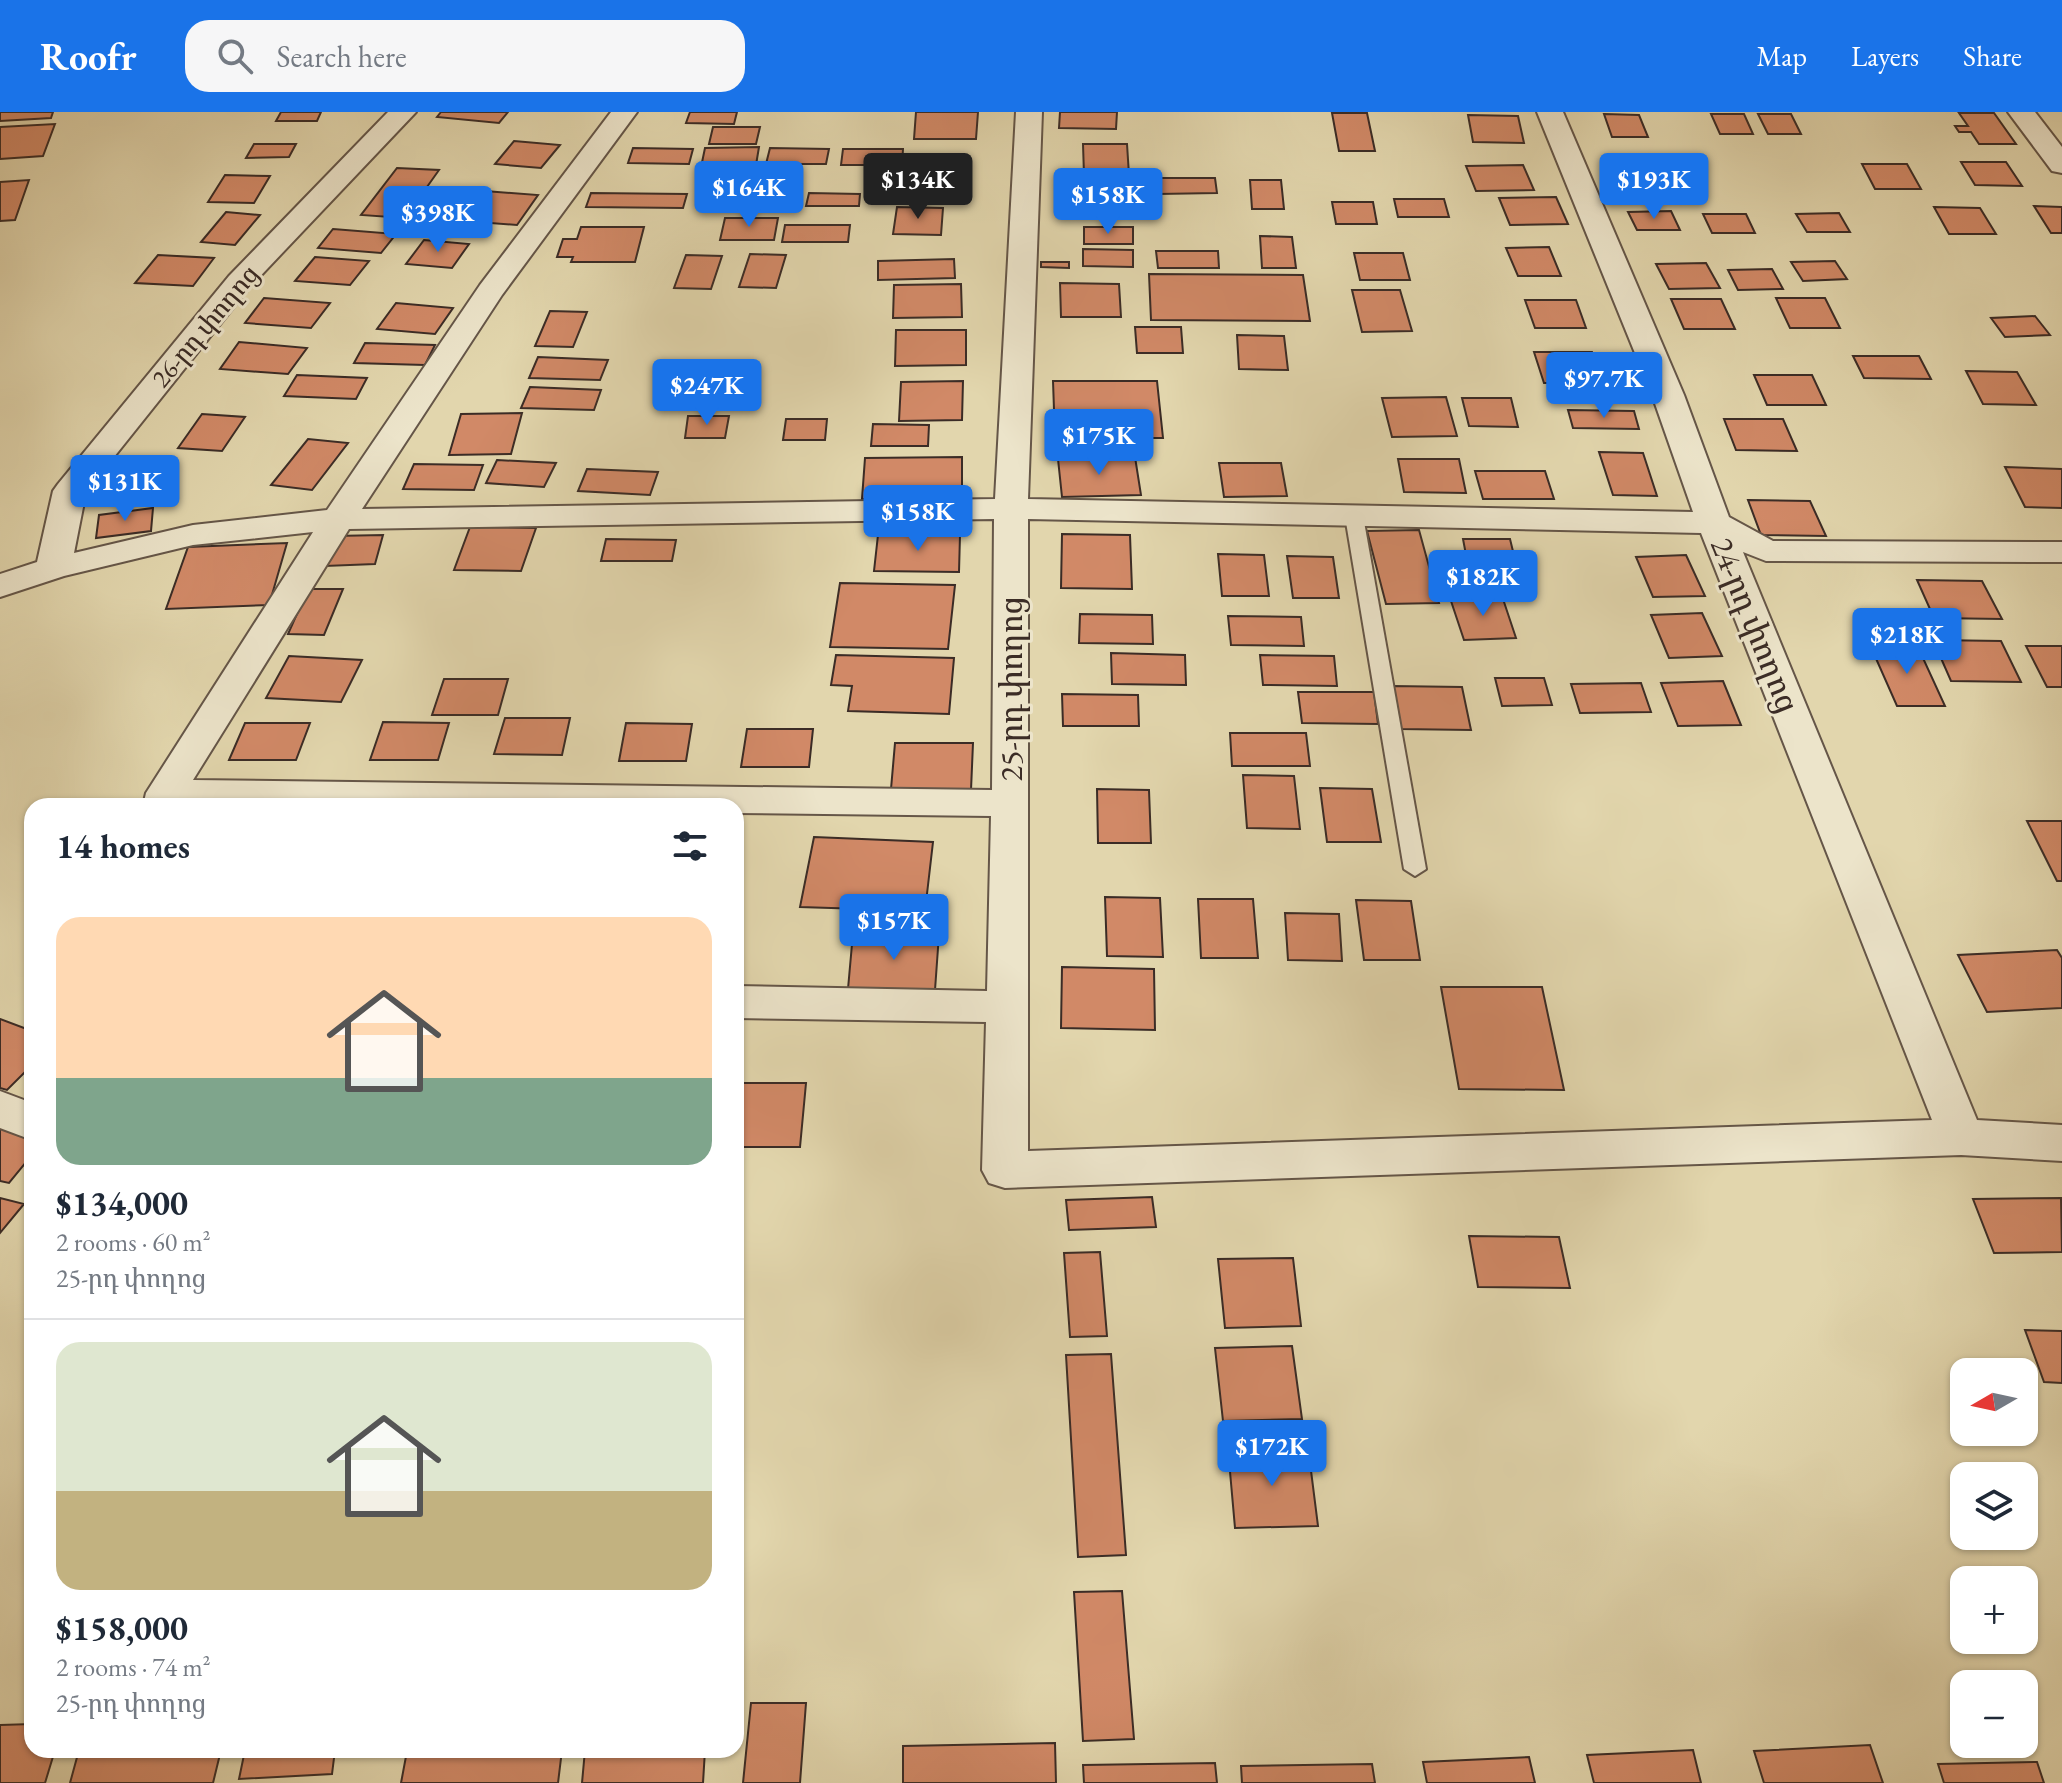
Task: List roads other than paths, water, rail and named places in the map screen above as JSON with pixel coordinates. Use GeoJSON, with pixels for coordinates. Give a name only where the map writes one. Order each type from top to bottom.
{"type":"FeatureCollection","features":[{"type":"Feature","properties":{"kind":"street","name":"26-րդ փողոց"},"geometry":{"type":"LineString","coordinates":[[53,568],[70,491],[239,282],[403,112]]}},
{"type":"Feature","properties":{"kind":"street"},"geometry":{"type":"LineString","coordinates":[[166,798],[338,519],[490,291],[624,112]]}},
{"type":"Feature","properties":{"kind":"street","name":"25-րդ փողոց"},"geometry":{"type":"LineString","coordinates":[[1029,112],[1011,509],[1011,803],[1005,1170],[1961,1137]]}},
{"type":"Feature","properties":{"kind":"street","name":"24-րդ փողոց"},"geometry":{"type":"LineString","coordinates":[[1550,112],[1668,395],[1714,523],[1961,1137]]}},
{"type":"Feature","properties":{"kind":"street"},"geometry":{"type":"LineString","coordinates":[[2021,112],[2062,165]]}},
{"type":"Feature","properties":{"kind":"street"},"geometry":{"type":"LineString","coordinates":[[0,586],[53,568],[193,535],[338,519],[1011,509],[1714,523],[1766,551],[2062,552]]}},
{"type":"Feature","properties":{"kind":"street"},"geometry":{"type":"LineString","coordinates":[[744,802],[1011,803]]}},
{"type":"Feature","properties":{"kind":"street"},"geometry":{"type":"LineString","coordinates":[[744,1002],[1007,1007]]}},
{"type":"Feature","properties":{"kind":"street"},"geometry":{"type":"LineString","coordinates":[[0,1108],[24,1119]]}},
{"type":"Feature","properties":{"kind":"street"},"geometry":{"type":"LineString","coordinates":[[1961,1137],[2062,1143]]}},
{"type":"Feature","properties":{"kind":"lane"},"geometry":{"type":"LineString","coordinates":[[1354,516],[1415,869]]}}]}
